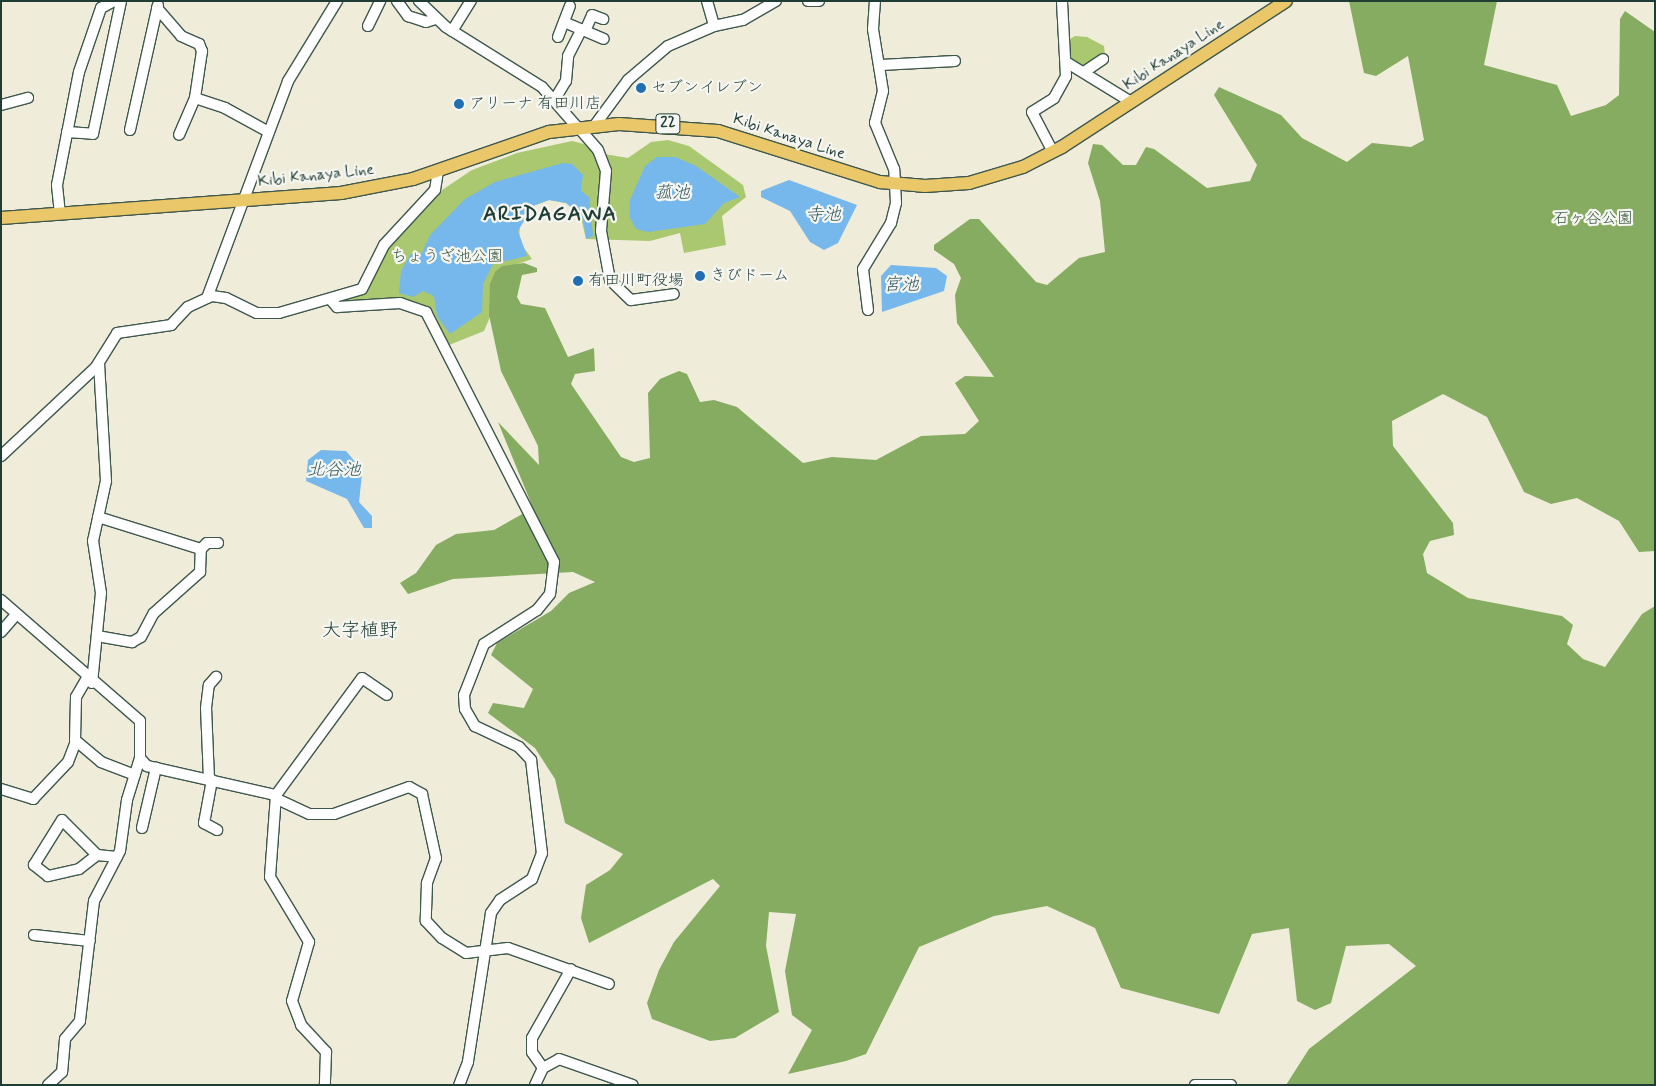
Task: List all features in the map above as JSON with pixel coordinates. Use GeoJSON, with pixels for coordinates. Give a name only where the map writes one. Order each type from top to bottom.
{"type":"FeatureCollection","features":[{"type":"Feature","properties":{"kind":"main road","name":"Kibi Kanaya Line"},"geometry":{"type":"LineString","coordinates":[[1,218],[341,193],[438,172],[527,138],[595,125],[652,124],[718,131],[894,184],[937,186],[980,181],[1053,152],[1286,1]]}},
{"type":"Feature","properties":{"kind":"street"},"geometry":{"type":"LineString","coordinates":[[60,214],[56,192],[79,72],[101,8],[114,1]]}},
{"type":"Feature","properties":{"kind":"street"},"geometry":{"type":"LineString","coordinates":[[67,132],[94,134],[121,1]]}},
{"type":"Feature","properties":{"kind":"street"},"geometry":{"type":"LineString","coordinates":[[207,298],[244,200],[267,131],[283,102],[288,81],[336,1]]}},
{"type":"Feature","properties":{"kind":"street"},"geometry":{"type":"LineString","coordinates":[[368,26],[380,1]]}},
{"type":"Feature","properties":{"kind":"street"},"geometry":{"type":"LineString","coordinates":[[396,1],[408,16],[426,22],[436,19]]}},
{"type":"Feature","properties":{"kind":"street"},"geometry":{"type":"LineString","coordinates":[[419,1],[452,32],[555,98],[598,150],[606,171],[601,231],[610,280],[631,300],[674,294]]}},
{"type":"Feature","properties":{"kind":"street"},"geometry":{"type":"LineString","coordinates":[[452,32],[471,1]]}},
{"type":"Feature","properties":{"kind":"street"},"geometry":{"type":"LineString","coordinates":[[708,1],[714,26]]}},
{"type":"Feature","properties":{"kind":"street"},"geometry":{"type":"LineString","coordinates":[[595,125],[628,80],[668,46],[714,26],[743,20],[776,1]]}},
{"type":"Feature","properties":{"kind":"street"},"geometry":{"type":"LineString","coordinates":[[808,1],[819,1]]}},
{"type":"Feature","properties":{"kind":"street"},"geometry":{"type":"LineString","coordinates":[[868,310],[863,269],[894,216],[894,169],[875,124],[883,91],[881,65],[873,29],[875,1]]}},
{"type":"Feature","properties":{"kind":"street"},"geometry":{"type":"LineString","coordinates":[[1053,152],[1032,112],[1054,98],[1066,76],[1062,1]]}},
{"type":"Feature","properties":{"kind":"street"},"geometry":{"type":"LineString","coordinates":[[158,4],[181,36],[201,47],[195,98],[179,135]]}},
{"type":"Feature","properties":{"kind":"street"},"geometry":{"type":"LineString","coordinates":[[130,130],[158,4]]}},
{"type":"Feature","properties":{"kind":"street"},"geometry":{"type":"LineString","coordinates":[[558,37],[570,6]]}},
{"type":"Feature","properties":{"kind":"street"},"geometry":{"type":"LineString","coordinates":[[555,98],[566,81],[568,56],[592,15],[603,19]]}},
{"type":"Feature","properties":{"kind":"street"},"geometry":{"type":"LineString","coordinates":[[564,22],[604,39]]}},
{"type":"Feature","properties":{"kind":"street"},"geometry":{"type":"LineString","coordinates":[[1084,72],[1103,59]]}},
{"type":"Feature","properties":{"kind":"street"},"geometry":{"type":"LineString","coordinates":[[881,65],[955,61]]}},
{"type":"Feature","properties":{"kind":"street"},"geometry":{"type":"LineString","coordinates":[[1066,62],[1131,102]]}},
{"type":"Feature","properties":{"kind":"street"},"geometry":{"type":"LineString","coordinates":[[1,105],[28,98]]}},
{"type":"Feature","properties":{"kind":"street"},"geometry":{"type":"LineString","coordinates":[[195,98],[225,108],[267,131]]}},
{"type":"Feature","properties":{"kind":"street"},"geometry":{"type":"LineString","coordinates":[[1,456],[99,363],[117,333],[171,324],[188,306],[207,298],[226,298],[263,313],[286,312],[365,287],[384,245],[435,190],[438,172]]}},
{"type":"Feature","properties":{"kind":"street"},"geometry":{"type":"LineString","coordinates":[[330,299],[337,307],[400,303],[426,312],[554,562],[550,594],[537,610],[484,644],[464,695],[465,709],[475,726],[519,747],[531,760],[542,848],[532,879],[500,900],[490,913],[483,950],[468,1062],[459,1085]]}},
{"type":"Feature","properties":{"kind":"street"},"geometry":{"type":"LineString","coordinates":[[1,789],[33,799],[68,762],[76,741],[76,697],[89,680],[97,636],[101,593],[93,541],[98,517],[106,451],[99,363]]}},
{"type":"Feature","properties":{"kind":"street"},"geometry":{"type":"LineString","coordinates":[[98,517],[201,548]]}},
{"type":"Feature","properties":{"kind":"street"},"geometry":{"type":"LineString","coordinates":[[97,636],[132,642],[141,637],[154,613],[200,572],[201,548],[207,543],[218,543]]}},
{"type":"Feature","properties":{"kind":"street"},"geometry":{"type":"LineString","coordinates":[[1,600],[15,616],[89,680],[122,702],[140,721],[140,758],[117,857],[94,901],[80,1021],[65,1039],[58,1079],[48,1085]]}},
{"type":"Feature","properties":{"kind":"street"},"geometry":{"type":"LineString","coordinates":[[1,632],[15,616]]}},
{"type":"Feature","properties":{"kind":"street"},"geometry":{"type":"LineString","coordinates":[[216,677],[209,685],[206,708],[211,780],[204,823],[217,830]]}},
{"type":"Feature","properties":{"kind":"street"},"geometry":{"type":"LineString","coordinates":[[325,1085],[326,1052],[301,1025],[292,1001],[309,942],[270,877],[277,797],[362,678],[387,695]]}},
{"type":"Feature","properties":{"kind":"street"},"geometry":{"type":"LineString","coordinates":[[76,741],[101,762],[135,775]]}},
{"type":"Feature","properties":{"kind":"street"},"geometry":{"type":"LineString","coordinates":[[140,758],[156,768],[277,797],[308,814],[334,814],[409,788],[422,794],[436,858],[427,883],[426,920],[460,951],[508,948],[609,984]]}},
{"type":"Feature","properties":{"kind":"street"},"geometry":{"type":"LineString","coordinates":[[142,828],[156,768]]}},
{"type":"Feature","properties":{"kind":"street"},"geometry":{"type":"LineString","coordinates":[[97,855],[78,869],[47,876],[34,865],[62,820],[97,855],[117,857]]}},
{"type":"Feature","properties":{"kind":"street"},"geometry":{"type":"LineString","coordinates":[[34,935],[90,941]]}},
{"type":"Feature","properties":{"kind":"street"},"geometry":{"type":"LineString","coordinates":[[543,1068],[532,1052],[532,1038],[571,969]]}},
{"type":"Feature","properties":{"kind":"street"},"geometry":{"type":"LineString","coordinates":[[534,1085],[543,1068],[566,1060],[633,1085]]}},
{"type":"Feature","properties":{"kind":"street"},"geometry":{"type":"LineString","coordinates":[[1195,1085],[1231,1085]]}},
{"type":"Feature","properties":{"kind":"green space","name":"石ヶ谷公園"},"geometry":{"type":"Polygon","coordinates":[[[1349,1],[1497,1],[1484,65],[1557,85],[1571,116],[1606,105],[1619,95],[1620,19],[1625,11],[1655,32],[1655,551],[1639,552],[1619,521],[1577,498],[1551,504],[1524,492],[1487,417],[1443,394],[1392,421],[1393,446],[1453,523],[1454,535],[1430,541],[1423,554],[1427,573],[1468,598],[1562,616],[1573,625],[1567,644],[1583,659],[1605,667],[1642,614],[1655,606],[1655,1085],[1286,1085],[1309,1049],[1416,966],[1389,944],[1346,946],[1331,1003],[1315,1010],[1297,1001],[1289,928],[1252,934],[1219,1014],[1121,988],[1095,928],[1047,906],[994,916],[919,947],[866,1054],[846,1061],[788,1074],[812,1030],[792,1015],[785,971],[796,914],[769,912],[766,946],[779,1012],[735,1038],[710,1041],[652,1019],[647,1003],[659,970],[674,942],[720,886],[713,879],[589,943],[581,918],[586,885],[610,870],[623,854],[565,823],[555,779],[535,748],[488,713],[493,703],[524,708],[533,689],[491,655],[497,643],[551,611],[569,593],[595,582],[573,572],[453,579],[408,594],[400,583],[416,573],[436,545],[456,534],[494,530],[533,508],[498,422],[539,465],[538,446],[501,371],[489,315],[490,284],[495,272],[502,266],[524,263],[537,268],[537,272],[522,275],[517,297],[521,304],[545,308],[568,357],[594,348],[595,371],[575,374],[571,384],[621,457],[634,462],[650,458],[648,393],[660,379],[679,371],[687,374],[700,402],[714,400],[737,407],[803,463],[832,457],[876,460],[921,436],[965,434],[979,421],[955,383],[965,376],[994,377],[957,323],[955,295],[961,278],[954,264],[934,250],[934,245],[970,219],[979,219],[1036,282],[1047,285],[1079,258],[1105,252],[1100,201],[1088,163],[1093,144],[1102,145],[1123,165],[1136,165],[1146,147],[1154,149],[1207,188],[1250,181],[1257,165],[1214,95],[1219,87],[1281,115],[1302,138],[1347,162],[1372,143],[1411,147],[1424,140],[1408,56],[1376,76],[1364,73],[1349,1]]]}},
{"type":"Feature","properties":{"kind":"green space"},"geometry":{"type":"Polygon","coordinates":[[[1075,36],[1087,37],[1104,46],[1105,55],[1088,72],[1069,60],[1068,40],[1075,36]]]}},
{"type":"Feature","properties":{"kind":"green space","name":"ちょうざ池公園"},"geometry":{"type":"Polygon","coordinates":[[[668,140],[689,146],[743,185],[746,197],[722,216],[726,245],[684,253],[680,233],[650,241],[586,239],[580,213],[566,203],[549,200],[533,206],[520,222],[519,241],[532,259],[512,266],[484,331],[449,345],[422,304],[404,299],[346,303],[345,298],[360,294],[382,253],[436,194],[472,170],[517,153],[572,141],[584,144],[592,152],[628,158],[651,142],[668,140]]]}},
{"type":"Feature","properties":{"kind":"water","name":"菰池"},"geometry":{"type":"Polygon","coordinates":[[[657,157],[675,157],[696,166],[740,197],[724,203],[705,224],[648,232],[636,229],[630,218],[630,200],[645,166],[657,157]]]}},
{"type":"Feature","properties":{"kind":"water"},"geometry":{"type":"Polygon","coordinates":[[[563,163],[572,164],[583,175],[581,191],[589,197],[593,236],[586,239],[583,218],[566,203],[549,200],[533,206],[518,231],[527,256],[493,264],[483,284],[482,312],[450,334],[437,316],[434,296],[423,291],[413,297],[399,293],[401,271],[411,254],[422,253],[430,235],[465,199],[495,182],[563,163]]]}},
{"type":"Feature","properties":{"kind":"water","name":"寺池"},"geometry":{"type":"Polygon","coordinates":[[[789,180],[857,205],[838,243],[824,250],[810,242],[790,211],[761,197],[761,191],[789,180]]]}},
{"type":"Feature","properties":{"kind":"water","name":"宮池"},"geometry":{"type":"Polygon","coordinates":[[[891,265],[936,268],[947,276],[944,291],[882,312],[881,276],[891,265]]]}},
{"type":"Feature","properties":{"kind":"water","name":"北谷池"},"geometry":{"type":"Polygon","coordinates":[[[321,450],[346,451],[357,464],[362,474],[359,502],[372,516],[372,528],[364,528],[347,499],[306,481],[308,460],[321,450]]]}},
{"type":"Feature","properties":{"kind":"place","name":"セブンイレブン"},"geometry":{"type":"Point","coordinates":[641,88]}},
{"type":"Feature","properties":{"kind":"place","name":"アリーナ 有田川店"},"geometry":{"type":"Point","coordinates":[459,104]}},
{"type":"Feature","properties":{"kind":"place","name":"きびドーム"},"geometry":{"type":"Point","coordinates":[700,276]}},
{"type":"Feature","properties":{"kind":"place","name":"有田川町役場"},"geometry":{"type":"Point","coordinates":[578,281]}},
{"type":"Feature","properties":{"kind":"district","name":"ARIDAGAWA"},"geometry":{"type":"Point","coordinates":[550,214]}},
{"type":"Feature","properties":{"kind":"district","name":"大字植野"},"geometry":{"type":"Point","coordinates":[360,631]}}]}
